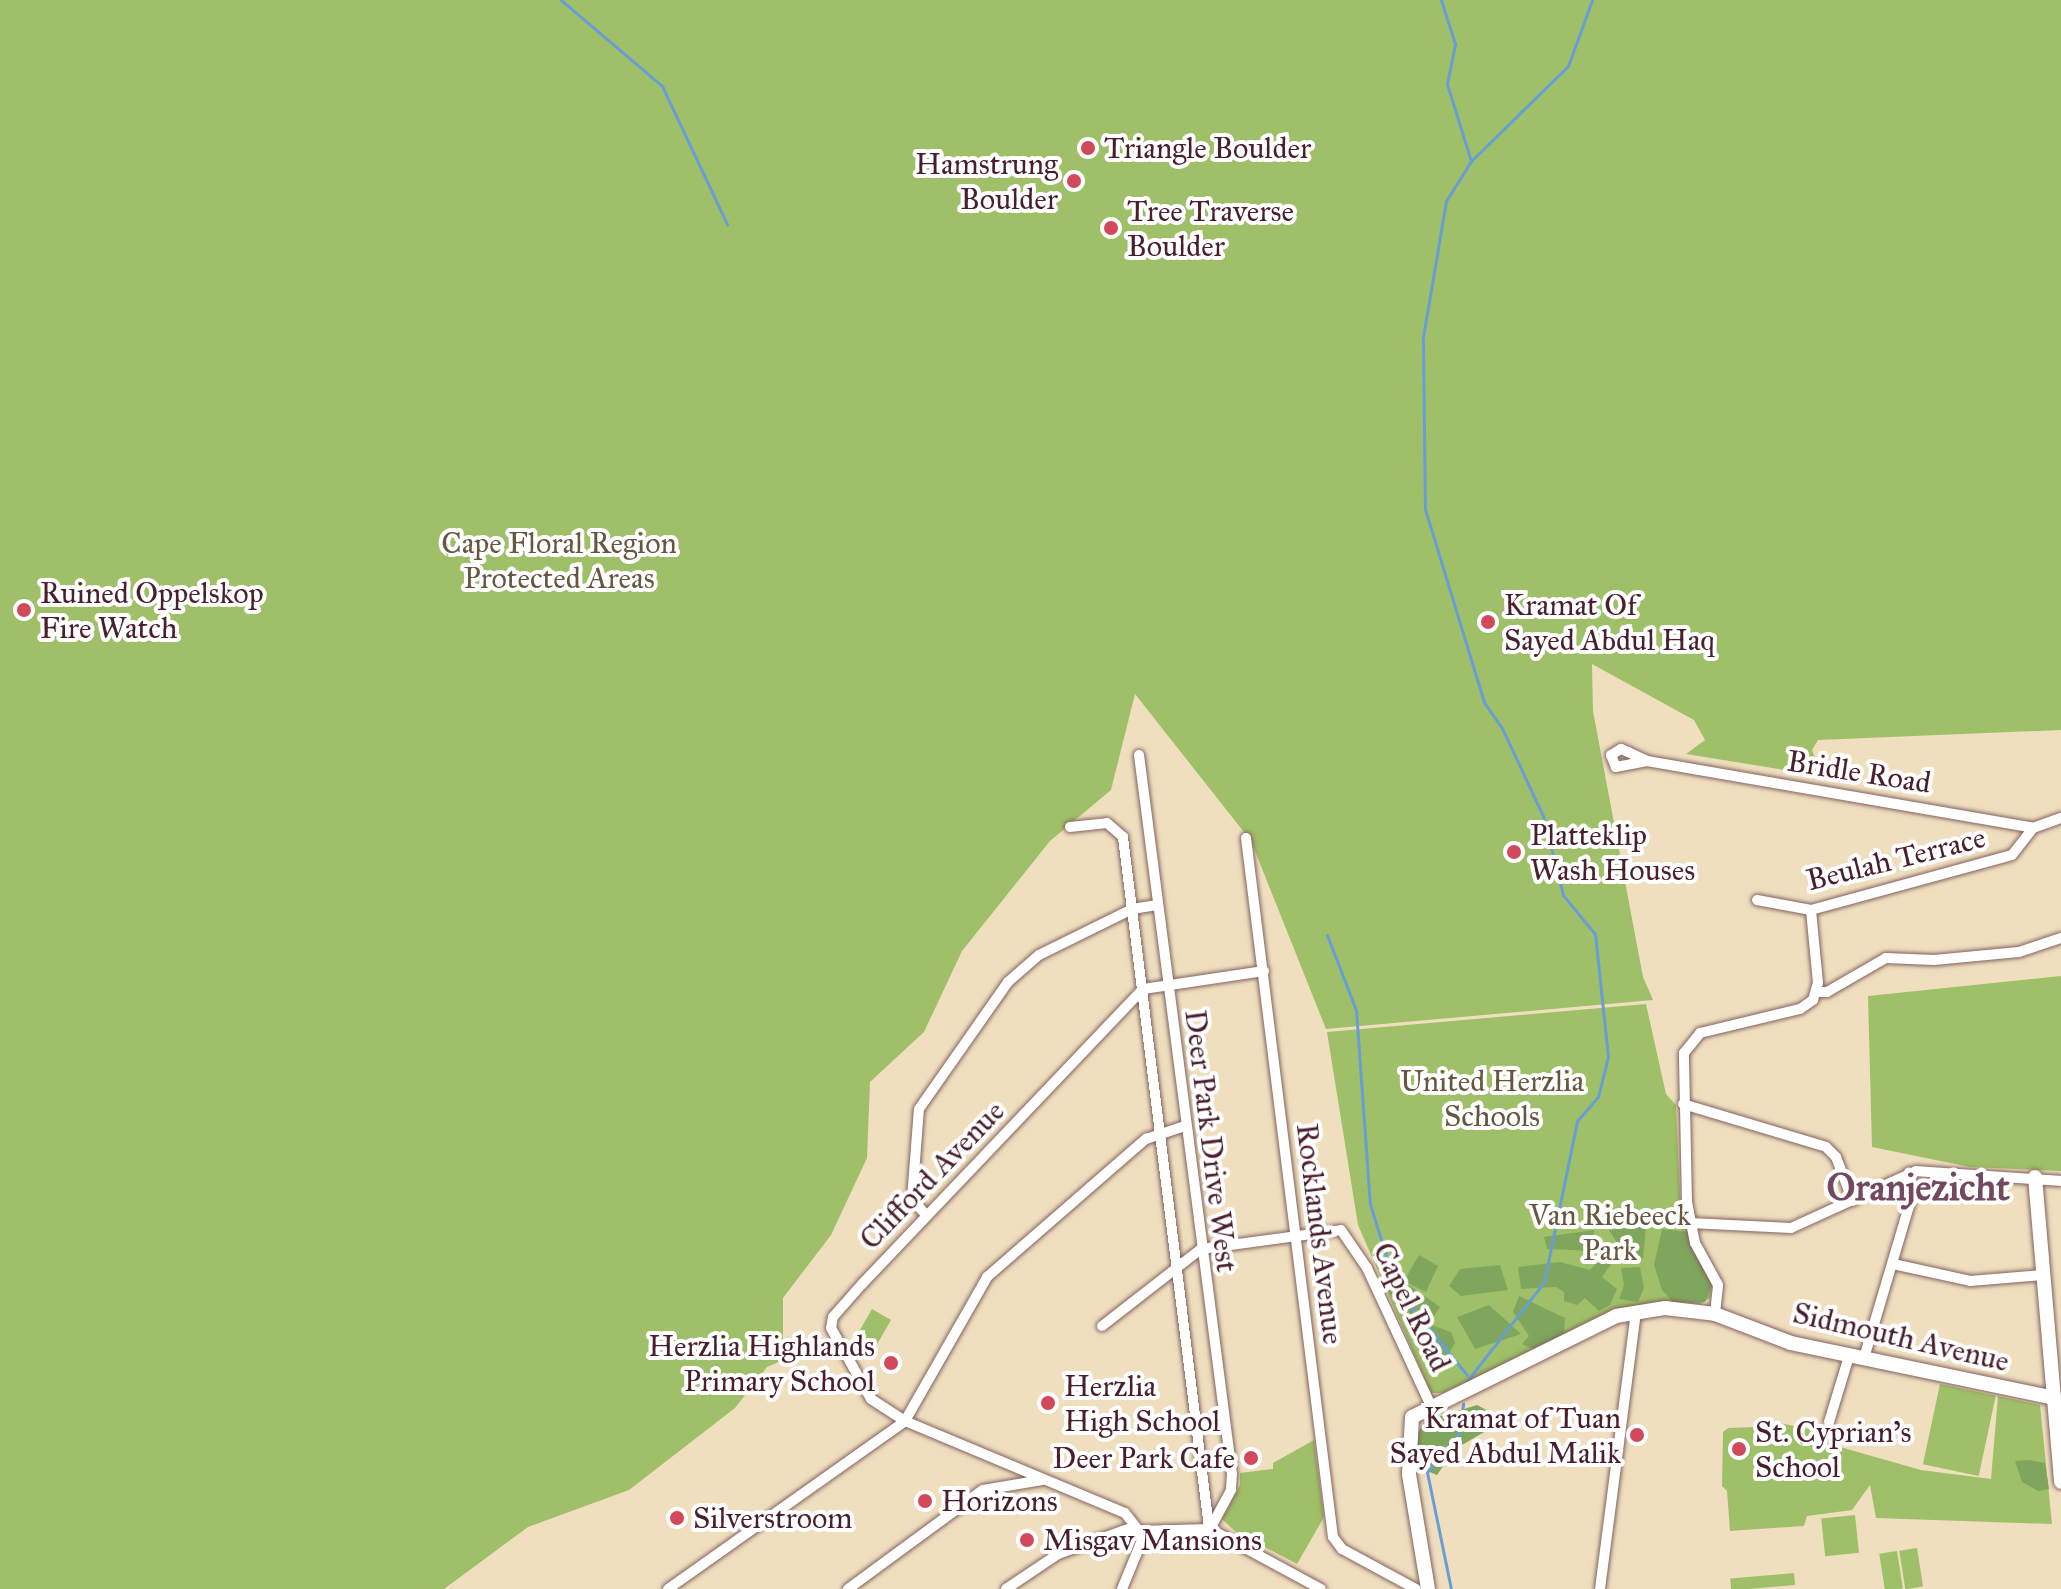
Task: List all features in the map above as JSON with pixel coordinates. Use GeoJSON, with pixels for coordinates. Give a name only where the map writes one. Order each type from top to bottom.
{"type":"FeatureCollection","features":[{"type":"Feature","properties":{"kind":"street","name":"Deer Park Drive West"},"geometry":{"type":"LineString","coordinates":[[1139,755],[1231,1490]]}},
{"type":"Feature","properties":{"kind":"street","name":"Bridle Road"},"geometry":{"type":"LineString","coordinates":[[1647,761],[2033,828],[2061,818]]}},
{"type":"Feature","properties":{"kind":"street"},"geometry":{"type":"LineString","coordinates":[[1070,827],[1101,822],[1121,831],[1179,1262],[1210,1529]]}},
{"type":"Feature","properties":{"kind":"street","name":"Beulah Terrace"},"geometry":{"type":"LineString","coordinates":[[1757,900],[1811,910],[2012,855],[2033,828]]}},
{"type":"Feature","properties":{"kind":"street","name":"Rocklands Avenue"},"geometry":{"type":"LineString","coordinates":[[1246,838],[1333,1537],[1342,1549],[1416,1589]]}},
{"type":"Feature","properties":{"kind":"street"},"geometry":{"type":"LineString","coordinates":[[926,1215],[912,1193],[917,1120],[924,1101],[1020,967],[1132,909],[1156,905]]}},
{"type":"Feature","properties":{"kind":"street"},"geometry":{"type":"LineString","coordinates":[[1811,910],[1817,992]]}},
{"type":"Feature","properties":{"kind":"street"},"geometry":{"type":"LineString","coordinates":[[1715,1314],[1718,1285],[1690,1223],[1683,1104],[1684,1053],[1697,1035],[1800,1009],[1817,992],[1827,992],[1886,958],[1939,960],[2019,952],[2061,938]]}},
{"type":"Feature","properties":{"kind":"street"},"geometry":{"type":"LineString","coordinates":[[1143,989],[1264,971]]}},
{"type":"Feature","properties":{"kind":"street","name":"Clifford Avenue"},"geometry":{"type":"LineString","coordinates":[[905,1421],[871,1399],[834,1338],[831,1322],[926,1215],[1143,989]]}},
{"type":"Feature","properties":{"kind":"street"},"geometry":{"type":"LineString","coordinates":[[1683,1104],[1826,1147],[1836,1157],[1853,1201]]}},
{"type":"Feature","properties":{"kind":"street"},"geometry":{"type":"LineString","coordinates":[[668,1589],[905,1421],[987,1277],[1146,1139],[1185,1126]]}},
{"type":"Feature","properties":{"kind":"street"},"geometry":{"type":"LineString","coordinates":[[1690,1223],[1791,1228],[1909,1172],[2035,1177],[2061,1181]]}},
{"type":"Feature","properties":{"kind":"street"},"geometry":{"type":"LineString","coordinates":[[1829,1422],[1893,1264],[1913,1193],[1909,1172]]}},
{"type":"Feature","properties":{"kind":"street"},"geometry":{"type":"LineString","coordinates":[[2035,1177],[2061,1482]]}},
{"type":"Feature","properties":{"kind":"street","name":"Capel Road"},"geometry":{"type":"LineString","coordinates":[[1296,1236],[1341,1230],[1367,1268],[1430,1404],[1412,1417],[1408,1462],[1428,1589]]}},
{"type":"Feature","properties":{"kind":"street"},"geometry":{"type":"LineString","coordinates":[[1102,1326],[1179,1262],[1201,1249],[1296,1236]]}},
{"type":"Feature","properties":{"kind":"street"},"geometry":{"type":"LineString","coordinates":[[1893,1264],[1970,1281],[2043,1275]]}},
{"type":"Feature","properties":{"kind":"street","name":"Sidmouth Avenue"},"geometry":{"type":"LineString","coordinates":[[1430,1404],[1597,1323],[1636,1311],[1665,1308],[1715,1314],[1791,1343],[2054,1398]]}},
{"type":"Feature","properties":{"kind":"street"},"geometry":{"type":"LineString","coordinates":[[1600,1589],[1636,1311]]}},
{"type":"Feature","properties":{"kind":"street"},"geometry":{"type":"LineString","coordinates":[[905,1421],[1125,1513],[1134,1527],[1145,1533],[1210,1529],[1321,1589]]}},
{"type":"Feature","properties":{"kind":"street"},"geometry":{"type":"LineString","coordinates":[[848,1589],[983,1490],[1019,1480],[1048,1480]]}},
{"type":"Feature","properties":{"kind":"street"},"geometry":{"type":"LineString","coordinates":[[1206,1491],[1219,1495],[1231,1490]]}},
{"type":"Feature","properties":{"kind":"street"},"geometry":{"type":"LineString","coordinates":[[1210,1529],[1231,1490]]}},
{"type":"Feature","properties":{"kind":"street"},"geometry":{"type":"LineString","coordinates":[[1006,1589],[1058,1554],[1134,1527]]}},
{"type":"Feature","properties":{"kind":"street"},"geometry":{"type":"LineString","coordinates":[[1122,1589],[1145,1533]]}},
{"type":"Feature","properties":{"kind":"green space","name":"Cape Floral Region Protected Areas"},"geometry":{"type":"Polygon","coordinates":[[[0,0],[2061,0],[2061,730],[1818,740],[1812,750],[1822,776],[1686,754],[1705,740],[1694,720],[1592,664],[1593,711],[1643,977],[1653,1000],[1326,1029],[1251,841],[1135,694],[1111,790],[1050,841],[962,951],[924,1032],[870,1082],[867,1158],[831,1235],[783,1298],[783,1360],[767,1367],[735,1408],[629,1490],[528,1527],[444,1589],[0,1589],[0,0]]]}},
{"type":"Feature","properties":{"kind":"green space"},"geometry":{"type":"Polygon","coordinates":[[[2061,976],[2061,1171],[1970,1167],[1872,1147],[1868,996],[2061,976]]]}},
{"type":"Feature","properties":{"kind":"green space","name":"Van Riebeeck Park"},"geometry":{"type":"Polygon","coordinates":[[[1646,1004],[1666,1094],[1676,1105],[1680,1196],[1688,1232],[1712,1284],[1710,1298],[1700,1304],[1674,1303],[1535,1350],[1443,1393],[1431,1393],[1358,1225],[1327,1032],[1646,1004]]]}},
{"type":"Feature","properties":{"kind":"green space"},"geometry":{"type":"Polygon","coordinates":[[[1646,1226],[1643,1259],[1625,1255],[1609,1230],[1646,1226]]]}},
{"type":"Feature","properties":{"kind":"green space"},"geometry":{"type":"Polygon","coordinates":[[[1662,1229],[1688,1232],[1712,1284],[1705,1302],[1674,1303],[1662,1290],[1654,1265],[1662,1229]]]}},
{"type":"Feature","properties":{"kind":"green space"},"geometry":{"type":"Polygon","coordinates":[[[1594,1230],[1593,1251],[1547,1249],[1544,1237],[1594,1230]]]}},
{"type":"Feature","properties":{"kind":"green space"},"geometry":{"type":"Polygon","coordinates":[[[1606,1252],[1612,1263],[1602,1277],[1617,1289],[1610,1305],[1599,1311],[1585,1298],[1577,1305],[1564,1301],[1564,1292],[1556,1287],[1521,1289],[1518,1267],[1560,1262],[1590,1270],[1606,1252]]]}},
{"type":"Feature","properties":{"kind":"green space"},"geometry":{"type":"Polygon","coordinates":[[[1419,1255],[1438,1266],[1426,1292],[1404,1281],[1419,1255]]]}},
{"type":"Feature","properties":{"kind":"green space"},"geometry":{"type":"Polygon","coordinates":[[[1500,1265],[1508,1290],[1461,1296],[1449,1286],[1460,1269],[1500,1265]]]}},
{"type":"Feature","properties":{"kind":"green space"},"geometry":{"type":"Polygon","coordinates":[[[1640,1267],[1644,1288],[1638,1302],[1619,1299],[1624,1285],[1621,1268],[1640,1267]]]}},
{"type":"Feature","properties":{"kind":"green space"},"geometry":{"type":"Polygon","coordinates":[[[1410,1286],[1440,1307],[1429,1324],[1451,1332],[1455,1343],[1444,1362],[1427,1363],[1388,1290],[1410,1286]]]}},
{"type":"Feature","properties":{"kind":"green space"},"geometry":{"type":"Polygon","coordinates":[[[1519,1296],[1565,1318],[1564,1334],[1535,1350],[1522,1344],[1529,1336],[1513,1312],[1519,1296]]]}},
{"type":"Feature","properties":{"kind":"green space"},"geometry":{"type":"Polygon","coordinates":[[[1489,1305],[1521,1334],[1475,1349],[1457,1317],[1489,1305]]]}},
{"type":"Feature","properties":{"kind":"green space"},"geometry":{"type":"Polygon","coordinates":[[[872,1309],[891,1320],[870,1357],[850,1346],[872,1309]]]}},
{"type":"Feature","properties":{"kind":"green space"},"geometry":{"type":"Polygon","coordinates":[[[1940,1384],[1996,1396],[1979,1476],[1923,1464],[1940,1384]]]}},
{"type":"Feature","properties":{"kind":"green space"},"geometry":{"type":"Polygon","coordinates":[[[1998,1396],[2040,1405],[2052,1524],[1876,1518],[1870,1485],[1852,1510],[1807,1516],[1804,1526],[1730,1531],[1727,1491],[1722,1486],[1723,1432],[1728,1428],[1757,1427],[1770,1421],[1834,1434],[1833,1445],[1921,1470],[1991,1479],[1998,1396]]]}},
{"type":"Feature","properties":{"kind":"green space"},"geometry":{"type":"Polygon","coordinates":[[[1477,1405],[1492,1413],[1491,1428],[1455,1449],[1437,1475],[1413,1465],[1412,1442],[1425,1421],[1477,1405]]]}},
{"type":"Feature","properties":{"kind":"green space"},"geometry":{"type":"Polygon","coordinates":[[[1314,1440],[1324,1517],[1297,1564],[1236,1532],[1222,1519],[1240,1485],[1240,1473],[1273,1469],[1273,1463],[1314,1440]]]}},
{"type":"Feature","properties":{"kind":"green space"},"geometry":{"type":"Polygon","coordinates":[[[2015,1461],[2045,1463],[2049,1489],[2038,1491],[2022,1482],[2015,1461]]]}},
{"type":"Feature","properties":{"kind":"green space"},"geometry":{"type":"Polygon","coordinates":[[[1855,1515],[1859,1553],[1825,1556],[1821,1519],[1855,1515]]]}},
{"type":"Feature","properties":{"kind":"green space"},"geometry":{"type":"Polygon","coordinates":[[[1917,1548],[1923,1587],[1905,1589],[1899,1551],[1917,1548]]]}},
{"type":"Feature","properties":{"kind":"green space"},"geometry":{"type":"Polygon","coordinates":[[[1897,1551],[1903,1589],[1885,1589],[1879,1554],[1897,1551]]]}},
{"type":"Feature","properties":{"kind":"green space"},"geometry":{"type":"Polygon","coordinates":[[[1794,1573],[1795,1585],[1731,1589],[1730,1579],[1794,1573]]]}},
{"type":"Feature","properties":{"kind":"waterway"},"geometry":{"type":"LineString","coordinates":[[561,0],[662,86],[727,224]]}},
{"type":"Feature","properties":{"kind":"waterway"},"geometry":{"type":"LineString","coordinates":[[1441,0],[1455,44],[1447,84],[1471,161]]}},
{"type":"Feature","properties":{"kind":"waterway"},"geometry":{"type":"LineString","coordinates":[[1467,1381],[1544,1282],[1577,1121],[1598,1097],[1608,1057],[1595,934],[1563,895],[1543,816],[1502,728],[1484,702],[1425,509],[1423,337],[1446,201],[1471,161],[1568,66],[1592,0]]}},
{"type":"Feature","properties":{"kind":"waterway"},"geometry":{"type":"LineString","coordinates":[[1327,935],[1356,1010],[1370,1204],[1396,1288],[1467,1375]]}},
{"type":"Feature","properties":{"kind":"waterway"},"geometry":{"type":"LineString","coordinates":[[1451,1589],[1427,1472],[1458,1436],[1463,1403]]}},
{"type":"Feature","properties":{"kind":"place","name":"Triangle Boulder"},"geometry":{"type":"Point","coordinates":[1088,148]}},
{"type":"Feature","properties":{"kind":"place","name":"Hamstrung Boulder"},"geometry":{"type":"Point","coordinates":[1074,181]}},
{"type":"Feature","properties":{"kind":"place","name":"Tree Traverse Boulder"},"geometry":{"type":"Point","coordinates":[1111,228]}},
{"type":"Feature","properties":{"kind":"place","name":"Ruined Oppelskop Fire Watch"},"geometry":{"type":"Point","coordinates":[24,610]}},
{"type":"Feature","properties":{"kind":"place","name":"Kramat Of Sayed Abdul Haq"},"geometry":{"type":"Point","coordinates":[1488,622]}},
{"type":"Feature","properties":{"kind":"place","name":"Platteklip Wash Houses"},"geometry":{"type":"Point","coordinates":[1514,852]}},
{"type":"Feature","properties":{"kind":"place","name":"Herzlia Highlands Primary School"},"geometry":{"type":"Point","coordinates":[891,1363]}},
{"type":"Feature","properties":{"kind":"place","name":"Herzlia High School"},"geometry":{"type":"Point","coordinates":[1048,1403]}},
{"type":"Feature","properties":{"kind":"place","name":"Kramat of Tuan Sayed Abdul Malik"},"geometry":{"type":"Point","coordinates":[1637,1435]}},
{"type":"Feature","properties":{"kind":"place","name":"St. Cyprian's School"},"geometry":{"type":"Point","coordinates":[1739,1449]}},
{"type":"Feature","properties":{"kind":"place","name":"Deer Park Cafe"},"geometry":{"type":"Point","coordinates":[1251,1458]}},
{"type":"Feature","properties":{"kind":"place","name":"Horizons"},"geometry":{"type":"Point","coordinates":[925,1501]}},
{"type":"Feature","properties":{"kind":"place","name":"Silverstroom"},"geometry":{"type":"Point","coordinates":[677,1518]}},
{"type":"Feature","properties":{"kind":"place","name":"Misgav Mansions"},"geometry":{"type":"Point","coordinates":[1027,1540]}},
{"type":"Feature","properties":{"kind":"district","name":"Oranjezicht"},"geometry":{"type":"Point","coordinates":[1918,1188]}},
{"type":"Feature","properties":{"kind":"park label","name":"United Herzlia Schools"},"geometry":{"type":"Point","coordinates":[1492,1098]}}]}
